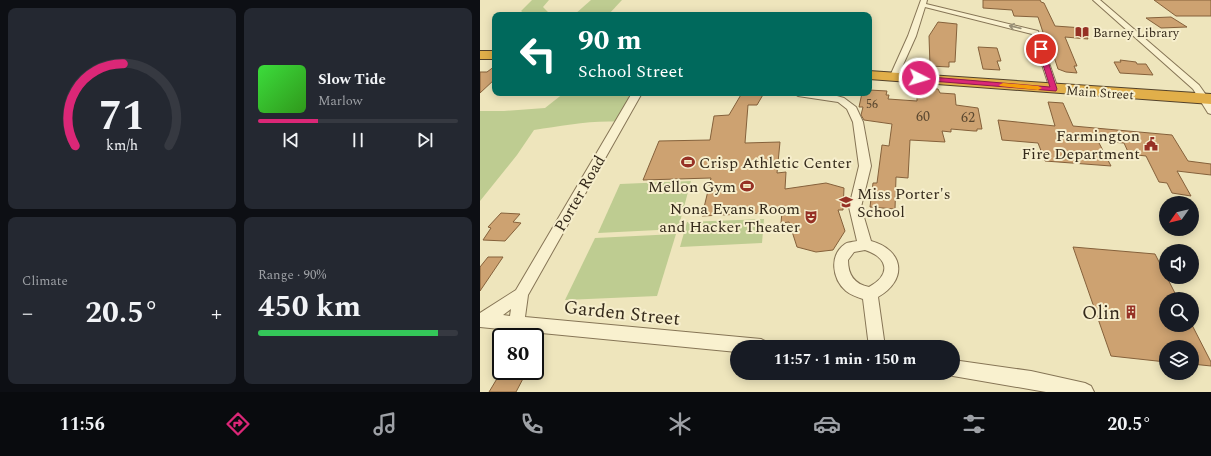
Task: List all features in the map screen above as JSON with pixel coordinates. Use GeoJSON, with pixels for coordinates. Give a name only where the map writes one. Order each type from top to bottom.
{"type":"FeatureCollection","features":[{"type":"Feature","properties":{"kind":"highway"},"geometry":{"type":"LineString","coordinates":[[480,55],[492,55]]}},
{"type":"Feature","properties":{"kind":"highway","name":"Main Street"},"geometry":{"type":"LineString","coordinates":[[872,75],[1054,89],[1207,98]]}},
{"type":"Feature","properties":{"kind":"street"},"geometry":{"type":"LineString","coordinates":[[1096,0],[1207,98]]}},
{"type":"Feature","properties":{"kind":"street"},"geometry":{"type":"LineString","coordinates":[[894,76],[923,6],[951,11],[1035,33],[1054,89]]}},
{"type":"Feature","properties":{"kind":"street","name":"Porter Road"},"geometry":{"type":"LineString","coordinates":[[516,323],[521,294],[635,96]]}},
{"type":"Feature","properties":{"kind":"street"},"geometry":{"type":"LineString","coordinates":[[822,96],[841,100],[852,108],[858,122],[865,166],[855,207],[865,245]]}},
{"type":"Feature","properties":{"kind":"street"},"geometry":{"type":"LineString","coordinates":[[865,245],[882,251],[890,260],[892,270],[890,279],[880,290],[870,294],[856,290],[846,281],[840,269],[841,258],[850,248],[865,245]]}},
{"type":"Feature","properties":{"kind":"street","name":"Porter Road"},"geometry":{"type":"LineString","coordinates":[[481,320],[521,294]]}},
{"type":"Feature","properties":{"kind":"street"},"geometry":{"type":"LineString","coordinates":[[870,294],[876,340]]}},
{"type":"Feature","properties":{"kind":"street","name":"Garden Street"},"geometry":{"type":"LineString","coordinates":[[481,320],[730,344]]}},
{"type":"Feature","properties":{"kind":"street"},"geometry":{"type":"LineString","coordinates":[[960,369],[1031,380],[1084,392]]}},
{"type":"Feature","properties":{"kind":"green space"},"geometry":{"type":"Polygon","coordinates":[[[532,0],[549,0],[543,7],[548,12],[521,11],[532,0]]]}},
{"type":"Feature","properties":{"kind":"green space"},"geometry":{"type":"Polygon","coordinates":[[[591,0],[622,0],[611,12],[577,12],[591,0]]]}},
{"type":"Feature","properties":{"kind":"green space"},"geometry":{"type":"Polygon","coordinates":[[[560,96],[635,96],[620,122],[566,125],[534,130],[517,155],[480,201],[480,111],[545,108],[560,96]]]}},
{"type":"Feature","properties":{"kind":"green space"},"geometry":{"type":"Polygon","coordinates":[[[691,181],[678,229],[598,233],[620,184],[691,181]]]}},
{"type":"Feature","properties":{"kind":"green space"},"geometry":{"type":"Polygon","coordinates":[[[764,219],[762,243],[680,247],[687,222],[764,219]]]}},
{"type":"Feature","properties":{"kind":"green space"},"geometry":{"type":"Polygon","coordinates":[[[676,234],[657,296],[565,300],[595,238],[676,234]]]}},
{"type":"Feature","properties":{"kind":"building"},"geometry":{"type":"Polygon","coordinates":[[[983,0],[1040,0],[1044,3],[1055,26],[1083,28],[1088,39],[1065,37],[1077,66],[1074,66],[1077,73],[1066,72],[1058,69],[1053,54],[1050,54],[1038,17],[1014,16],[1012,10],[983,8],[983,0]]]}},
{"type":"Feature","properties":{"kind":"building"},"geometry":{"type":"Polygon","coordinates":[[[1154,0],[1211,0],[1211,16],[1176,16],[1154,0]]]}},
{"type":"Feature","properties":{"kind":"building"},"geometry":{"type":"Polygon","coordinates":[[[1171,17],[1187,27],[1161,28],[1146,18],[1171,17]]]}},
{"type":"Feature","properties":{"kind":"building"},"geometry":{"type":"Polygon","coordinates":[[[938,22],[957,24],[955,62],[949,62],[949,67],[930,66],[929,36],[938,22]]]}},
{"type":"Feature","properties":{"kind":"building"},"geometry":{"type":"Polygon","coordinates":[[[978,47],[997,48],[1001,61],[997,61],[1000,70],[983,69],[978,47]]]}},
{"type":"Feature","properties":{"kind":"building"},"geometry":{"type":"Polygon","coordinates":[[[1120,60],[1136,62],[1137,64],[1146,64],[1153,75],[1120,73],[1114,62],[1121,62],[1120,60]]]}},
{"type":"Feature","properties":{"kind":"building"},"geometry":{"type":"Polygon","coordinates":[[[492,68],[492,82],[480,93],[480,72],[487,72],[492,68]]]}},
{"type":"Feature","properties":{"kind":"building"},"geometry":{"type":"Polygon","coordinates":[[[917,89],[938,89],[940,93],[955,94],[956,105],[978,108],[982,129],[977,129],[977,131],[951,129],[951,132],[942,131],[945,142],[910,140],[908,178],[896,177],[895,209],[870,207],[873,183],[877,183],[882,145],[889,146],[892,124],[864,120],[861,115],[863,107],[859,107],[861,96],[872,96],[872,90],[887,91],[886,95],[889,95],[888,99],[917,101],[917,89]]]}},
{"type":"Feature","properties":{"kind":"building"},"geometry":{"type":"Polygon","coordinates":[[[740,96],[762,96],[757,105],[748,105],[745,143],[780,142],[777,173],[786,172],[785,189],[826,183],[844,188],[843,210],[838,210],[845,231],[833,250],[816,252],[797,247],[789,222],[781,223],[782,212],[702,216],[711,178],[643,180],[659,141],[710,140],[714,116],[729,115],[740,96]]]}},
{"type":"Feature","properties":{"kind":"building"},"geometry":{"type":"Polygon","coordinates":[[[1048,102],[1063,103],[1073,126],[1172,135],[1188,161],[1211,164],[1211,175],[1177,171],[1191,196],[1172,193],[1167,183],[1159,182],[1146,156],[1129,154],[1124,143],[1098,141],[1111,166],[1045,161],[1038,143],[1002,140],[998,120],[1055,126],[1048,102]]]}},
{"type":"Feature","properties":{"kind":"building"},"geometry":{"type":"Polygon","coordinates":[[[501,213],[520,214],[513,222],[521,223],[505,241],[483,240],[491,228],[488,227],[501,213]]]}},
{"type":"Feature","properties":{"kind":"building","name":"Olin"},"geometry":{"type":"Polygon","coordinates":[[[1073,247],[1155,254],[1159,262],[1159,284],[1170,284],[1174,292],[1159,292],[1159,332],[1196,332],[1211,362],[1211,366],[1199,365],[1199,340],[1159,340],[1159,361],[1111,356],[1073,247]]]}},
{"type":"Feature","properties":{"kind":"building"},"geometry":{"type":"Polygon","coordinates":[[[488,257],[503,257],[480,291],[480,267],[488,257]]]}},
{"type":"Feature","properties":{"kind":"building"},"geometry":{"type":"Polygon","coordinates":[[[496,380],[522,380],[516,392],[489,392],[496,380]]]}},
{"type":"Feature","properties":{"kind":"slow traffic"},"geometry":{"type":"LineString","coordinates":[[1003,85],[1038,88]]}},
{"type":"Feature","properties":{"kind":"place","name":"Barney Library"},"geometry":{"type":"Point","coordinates":[1082,32]}},
{"type":"Feature","properties":{"kind":"place","name":"Farmington Fire Department"},"geometry":{"type":"Point","coordinates":[1151,144]}},
{"type":"Feature","properties":{"kind":"place","name":"Crisp Athletic Center"},"geometry":{"type":"Point","coordinates":[688,162]}},
{"type":"Feature","properties":{"kind":"place","name":"Mellon Gym"},"geometry":{"type":"Point","coordinates":[747,186]}},
{"type":"Feature","properties":{"kind":"place","name":"Miss Porter's School"},"geometry":{"type":"Point","coordinates":[846,202]}},
{"type":"Feature","properties":{"kind":"place","name":"Nona Evans Room and Hacker Theater"},"geometry":{"type":"Point","coordinates":[811,217]}},
{"type":"Feature","properties":{"kind":"place","name":"Olin"},"geometry":{"type":"Point","coordinates":[1131,312]}},
{"type":"Feature","properties":{"kind":"route"},"geometry":{"type":"LineString","coordinates":[[919,78],[1054,89],[1041,49]]}}]}
